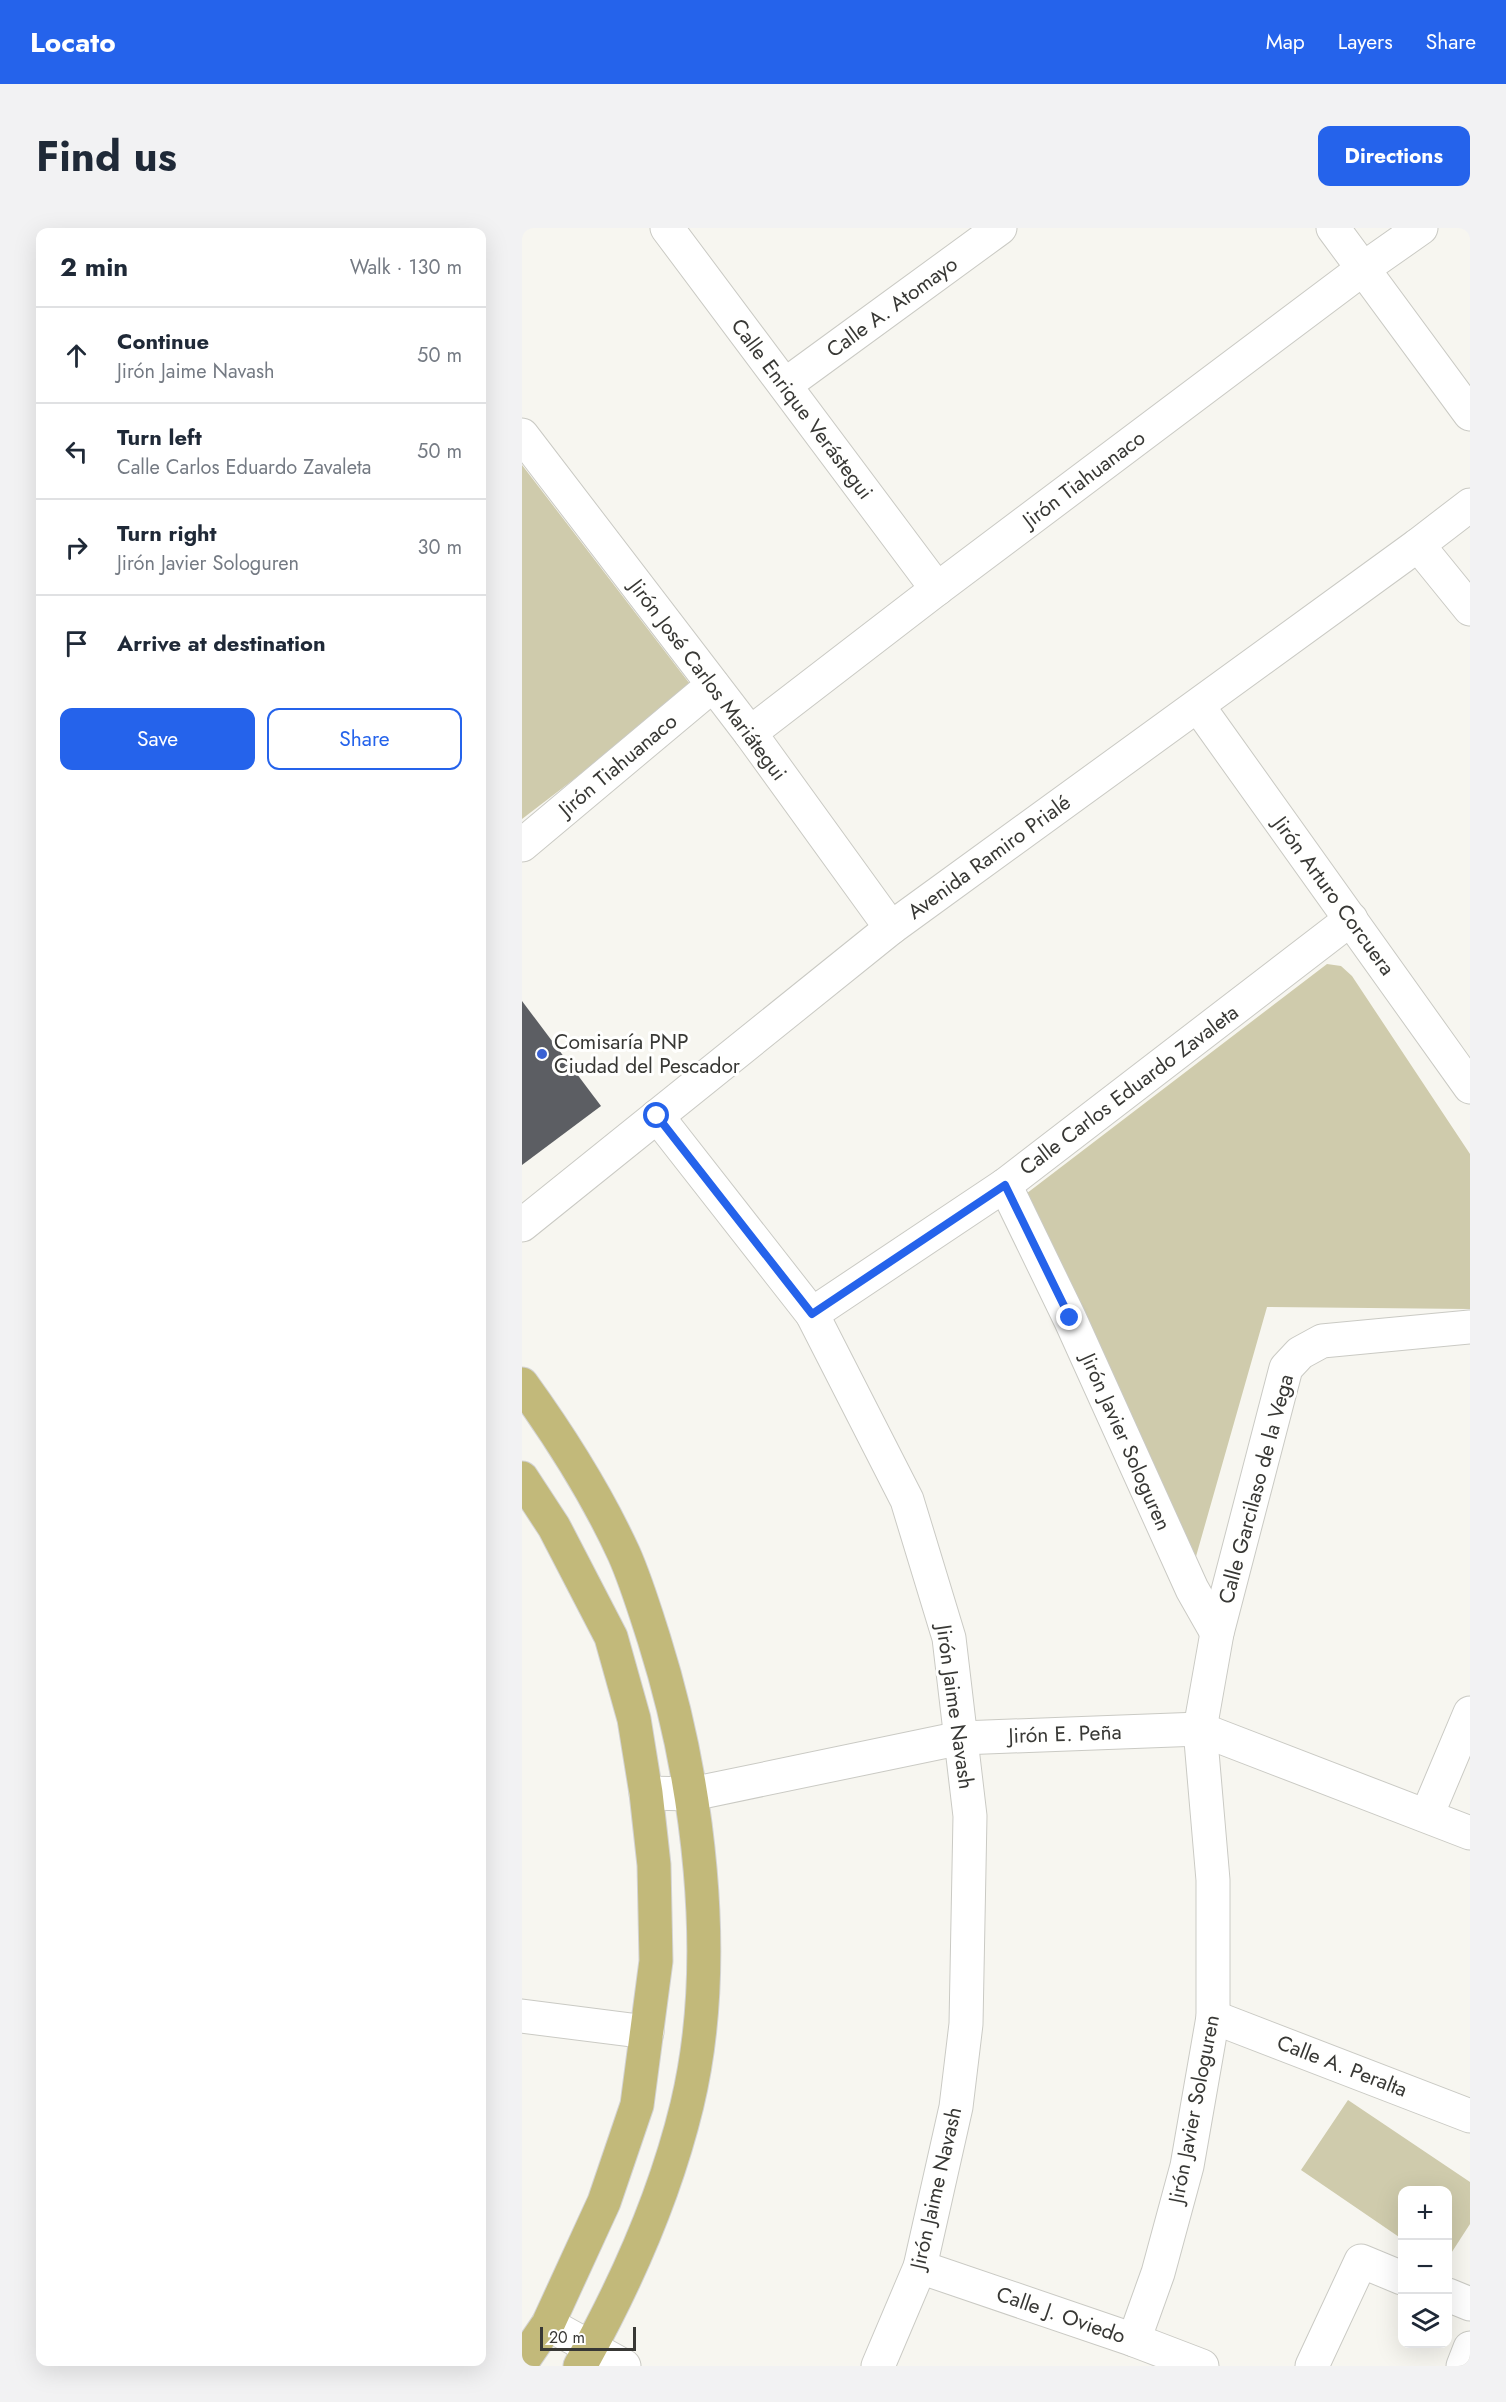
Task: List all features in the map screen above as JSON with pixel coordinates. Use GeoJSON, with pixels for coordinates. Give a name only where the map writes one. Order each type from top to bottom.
{"type":"FeatureCollection","features":[{"type":"Feature","properties":{"kind":"main road"},"geometry":{"type":"LineString","coordinates":[[522,1384],[590,1485],[625,1557],[672,1696],[692,1794],[701,1886],[703,1954],[700,2034],[688,2104],[671,2162],[642,2241],[586,2356]]}},
{"type":"Feature","properties":{"kind":"main road"},"geometry":{"type":"LineString","coordinates":[[522,1478],[554,1527],[611,1638],[634,1719],[646,1793],[654,1865],[656,1961],[637,2105],[604,2202],[548,2324],[522,2362]]}},
{"type":"Feature","properties":{"kind":"street","name":"Calle Enrique Verástegui"},"geometry":{"type":"LineString","coordinates":[[667,228],[937,589]]}},
{"type":"Feature","properties":{"kind":"street","name":"Calle A. Atomayo"},"geometry":{"type":"LineString","coordinates":[[784,385],[1000,228]]}},
{"type":"Feature","properties":{"kind":"street"},"geometry":{"type":"LineString","coordinates":[[1333,228],[1470,414]]}},
{"type":"Feature","properties":{"kind":"street","name":"Jirón Tiahuanaco"},"geometry":{"type":"LineString","coordinates":[[750,733],[937,589],[1364,268],[1421,228]]}},
{"type":"Feature","properties":{"kind":"street","name":"Jirón José Carlos Mariátegui"},"geometry":{"type":"LineString","coordinates":[[522,435],[750,733],[891,928]]}},
{"type":"Feature","properties":{"kind":"street","name":"Avenida Ramiro Prialé"},"geometry":{"type":"LineString","coordinates":[[522,1225],[891,928],[1470,506]]}},
{"type":"Feature","properties":{"kind":"street"},"geometry":{"type":"LineString","coordinates":[[1419,545],[1470,609]]}},
{"type":"Feature","properties":{"kind":"street","name":"Jirón Tiahuanaco"},"geometry":{"type":"LineString","coordinates":[[522,845],[713,685]]}},
{"type":"Feature","properties":{"kind":"street","name":"Jirón Arturo Corcuera"},"geometry":{"type":"LineString","coordinates":[[1198,706],[1352,919],[1470,1088]]}},
{"type":"Feature","properties":{"kind":"street","name":"Calle Carlos Eduardo Zavaleta"},"geometry":{"type":"LineString","coordinates":[[812,1314],[1005,1185],[1352,919]]}},
{"type":"Feature","properties":{"kind":"street","name":"Jirón Jaime Navash"},"geometry":{"type":"LineString","coordinates":[[657,1116],[812,1314],[908,1500],[949,1638],[970,1816],[966,2024],[956,2107],[920,2267],[878,2366]]}},
{"type":"Feature","properties":{"kind":"street","name":"Jirón Javier Sologuren"},"geometry":{"type":"LineString","coordinates":[[1005,1185],[1070,1318],[1192,1589],[1217,1633]]}},
{"type":"Feature","properties":{"kind":"street","name":"Calle Garcilaso de la Vega"},"geometry":{"type":"LineString","coordinates":[[1200,1729],[1217,1633],[1286,1368],[1300,1353],[1323,1341],[1470,1328]]}},
{"type":"Feature","properties":{"kind":"street"},"geometry":{"type":"LineString","coordinates":[[1427,1815],[1470,1713]]}},
{"type":"Feature","properties":{"kind":"street","name":"Jirón Javier Sologuren"},"geometry":{"type":"LineString","coordinates":[[1134,2340],[1158,2273],[1187,2166],[1214,2017],[1213,1880],[1200,1729]]}},
{"type":"Feature","properties":{"kind":"street","name":"Jirón E. Peña"},"geometry":{"type":"LineString","coordinates":[[646,1793],[692,1794],[961,1738],[1200,1729],[1470,1833]]}},
{"type":"Feature","properties":{"kind":"street"},"geometry":{"type":"LineString","coordinates":[[522,2016],[647,2032]]}},
{"type":"Feature","properties":{"kind":"street","name":"Calle A. Peralta"},"geometry":{"type":"LineString","coordinates":[[1214,2017],[1470,2116]]}},
{"type":"Feature","properties":{"kind":"street"},"geometry":{"type":"LineString","coordinates":[[1312,2366],[1360,2261],[1398,2276]]}},
{"type":"Feature","properties":{"kind":"street","name":"Calle J. Oviedo"},"geometry":{"type":"LineString","coordinates":[[920,2267],[1134,2340],[1202,2366]]}},
{"type":"Feature","properties":{"kind":"street"},"geometry":{"type":"LineString","coordinates":[[1452,2297],[1470,2304]]}},
{"type":"Feature","properties":{"kind":"street"},"geometry":{"type":"LineString","coordinates":[[548,2324],[586,2356],[624,2366]]}},
{"type":"Feature","properties":{"kind":"street"},"geometry":{"type":"LineString","coordinates":[[1462,2366],[1470,2348]]}},
{"type":"Feature","properties":{"kind":"shaded area"},"geometry":{"type":"Polygon","coordinates":[[[522,465],[693,688],[522,819],[522,465]]]}},
{"type":"Feature","properties":{"kind":"shaded area"},"geometry":{"type":"Polygon","coordinates":[[[1327,964],[1341,966],[1352,976],[1470,1154],[1470,1309],[1267,1307],[1193,1567],[1018,1200],[1327,964]]]}},
{"type":"Feature","properties":{"kind":"shaded area"},"geometry":{"type":"Polygon","coordinates":[[[1348,2100],[1470,2182],[1470,2224],[1452,2252],[1452,2186],[1398,2186],[1398,2236],[1301,2170],[1348,2100]]]}},
{"type":"Feature","properties":{"kind":"building","name":"Comisaría PNP Ciudad del Pescador"},"geometry":{"type":"Polygon","coordinates":[[[522,1001],[601,1106],[522,1165],[522,1001]]]}},
{"type":"Feature","properties":{"kind":"place","name":"Comisaría PNP Ciudad del Pescador"},"geometry":{"type":"Point","coordinates":[542,1054]}},
{"type":"Feature","properties":{"kind":"route"},"geometry":{"type":"LineString","coordinates":[[657,1116],[731,1207],[812,1314],[1005,1185],[1070,1318]]}}]}
